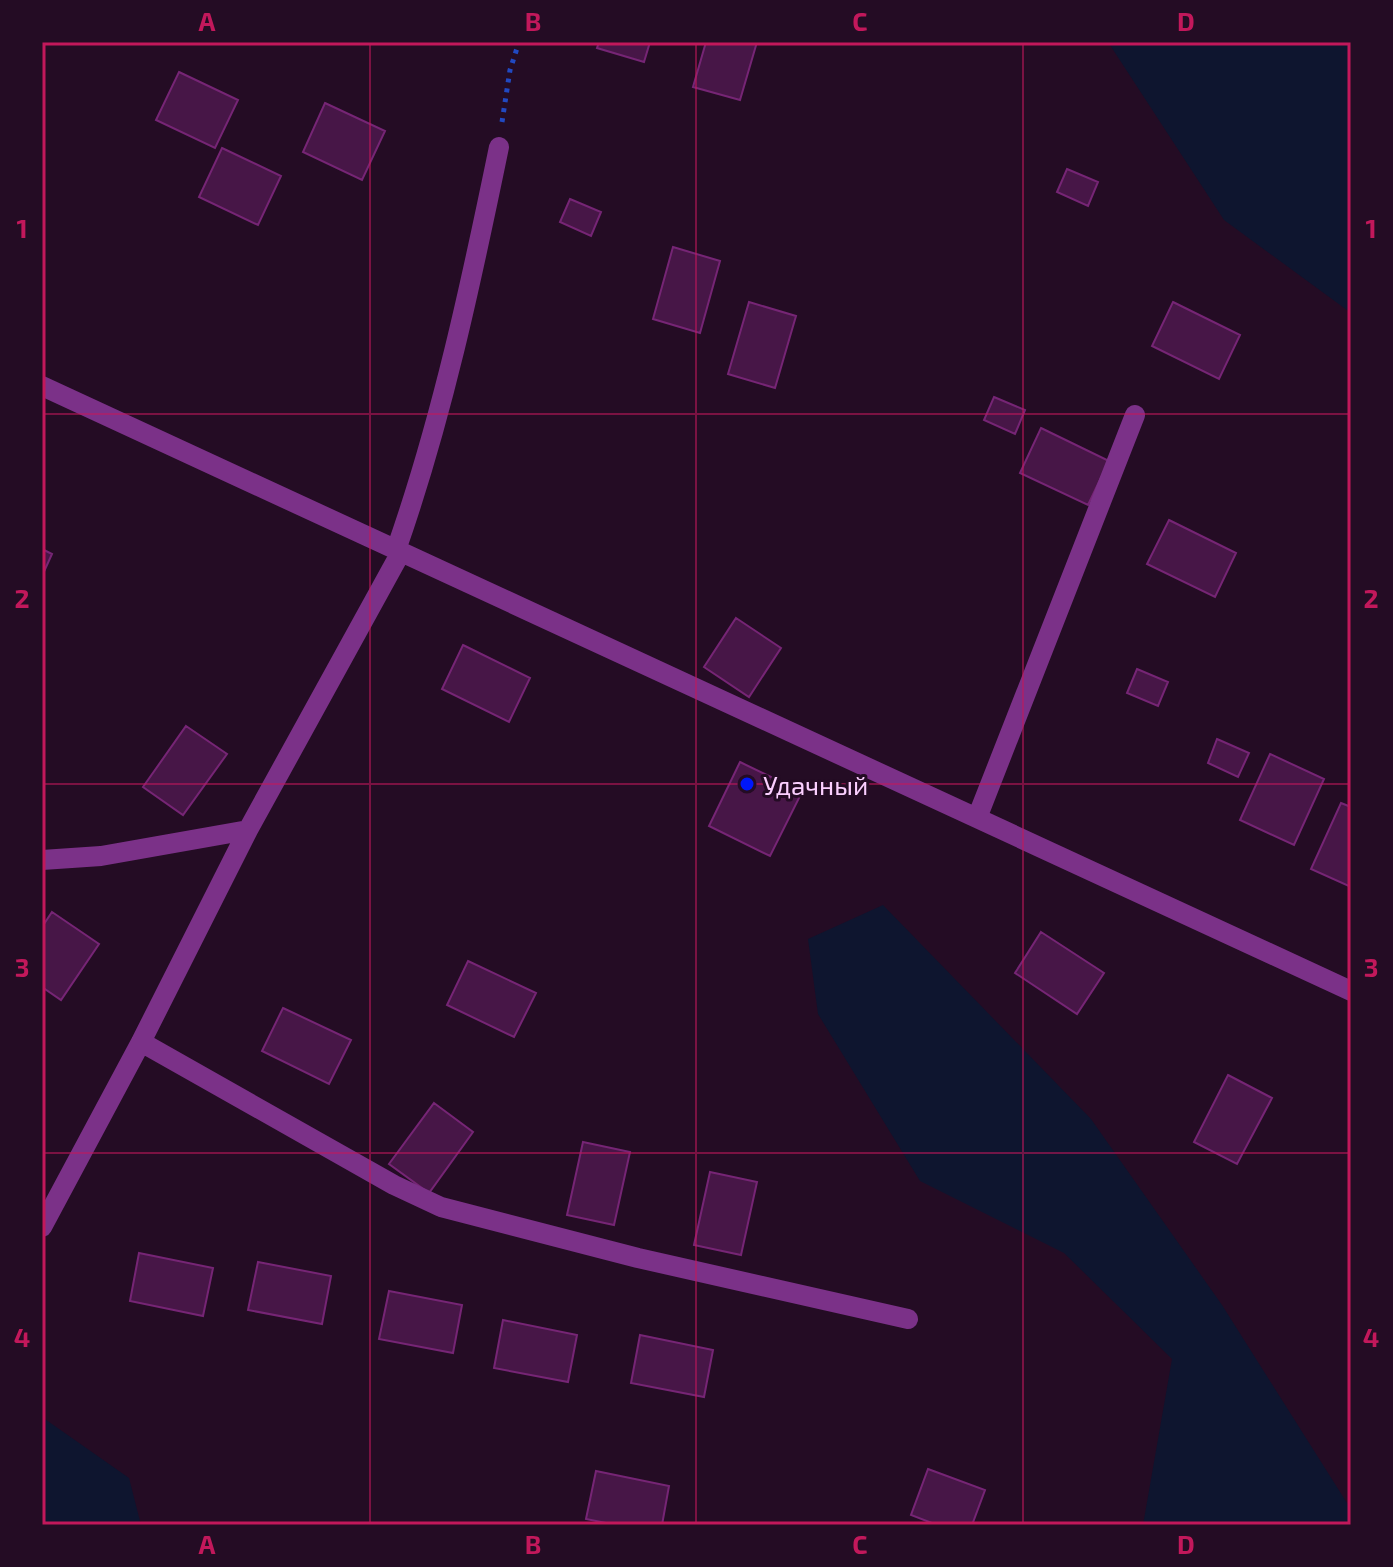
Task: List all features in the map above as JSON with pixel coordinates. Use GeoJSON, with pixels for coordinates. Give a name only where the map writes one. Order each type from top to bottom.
{"type":"FeatureCollection","features":[{"type":"Feature","properties":{"kind":"street"},"geometry":{"type":"LineString","coordinates":[[42,1227],[141,1042],[248,830],[398,551],[464,316],[499,147]]}},
{"type":"Feature","properties":{"kind":"street"},"geometry":{"type":"LineString","coordinates":[[42,386],[1351,991]]}},
{"type":"Feature","properties":{"kind":"street"},"geometry":{"type":"LineString","coordinates":[[977,818],[1135,415]]}},
{"type":"Feature","properties":{"kind":"street"},"geometry":{"type":"LineString","coordinates":[[42,860],[101,856],[248,830]]}},
{"type":"Feature","properties":{"kind":"street"},"geometry":{"type":"LineString","coordinates":[[141,1042],[394,1185],[441,1207],[638,1258],[908,1319]]}},
{"type":"Feature","properties":{"kind":"path"},"geometry":{"type":"LineString","coordinates":[[499,147],[510,70],[519,42]]}},
{"type":"Feature","properties":{"kind":"shaded area"},"geometry":{"type":"Polygon","coordinates":[[[1108,42],[1351,42],[1351,313],[1224,220],[1108,42]]]}},
{"type":"Feature","properties":{"kind":"shaded area"},"geometry":{"type":"Polygon","coordinates":[[[883,905],[1091,1119],[1222,1305],[1351,1505],[1351,1525],[1143,1525],[1172,1359],[1064,1253],[920,1181],[818,1014],[808,939],[883,905]]]}},
{"type":"Feature","properties":{"kind":"shaded area"},"geometry":{"type":"Polygon","coordinates":[[[42,1417],[129,1478],[141,1525],[42,1525],[42,1417]]]}},
{"type":"Feature","properties":{"kind":"building"},"geometry":{"type":"Polygon","coordinates":[[[599,42],[650,42],[644,62],[597,48],[599,42]]]}},
{"type":"Feature","properties":{"kind":"building"},"geometry":{"type":"Polygon","coordinates":[[[706,42],[757,42],[740,100],[693,87],[706,42]]]}},
{"type":"Feature","properties":{"kind":"building"},"geometry":{"type":"Polygon","coordinates":[[[179,72],[238,100],[215,148],[156,120],[179,72]]]}},
{"type":"Feature","properties":{"kind":"building"},"geometry":{"type":"Polygon","coordinates":[[[325,103],[385,131],[362,180],[303,152],[325,103]]]}},
{"type":"Feature","properties":{"kind":"building"},"geometry":{"type":"Polygon","coordinates":[[[222,148],[281,176],[258,225],[199,197],[222,148]]]}},
{"type":"Feature","properties":{"kind":"building"},"geometry":{"type":"Polygon","coordinates":[[[1067,169],[1098,182],[1088,206],[1057,192],[1067,169]]]}},
{"type":"Feature","properties":{"kind":"building"},"geometry":{"type":"Polygon","coordinates":[[[570,199],[601,212],[591,236],[560,222],[570,199]]]}},
{"type":"Feature","properties":{"kind":"building"},"geometry":{"type":"Polygon","coordinates":[[[673,247],[720,261],[700,333],[653,319],[673,247]]]}},
{"type":"Feature","properties":{"kind":"building"},"geometry":{"type":"Polygon","coordinates":[[[749,302],[796,316],[775,388],[728,374],[749,302]]]}},
{"type":"Feature","properties":{"kind":"building"},"geometry":{"type":"Polygon","coordinates":[[[1173,302],[1240,335],[1219,379],[1152,346],[1173,302]]]}},
{"type":"Feature","properties":{"kind":"building"},"geometry":{"type":"Polygon","coordinates":[[[994,397],[1025,410],[1015,434],[984,420],[994,397]]]}},
{"type":"Feature","properties":{"kind":"building"},"geometry":{"type":"Polygon","coordinates":[[[1041,428],[1109,461],[1088,505],[1020,473],[1041,428]]]}},
{"type":"Feature","properties":{"kind":"building"},"geometry":{"type":"Polygon","coordinates":[[[1169,520],[1236,553],[1215,597],[1147,564],[1169,520]]]}},
{"type":"Feature","properties":{"kind":"building"},"geometry":{"type":"Polygon","coordinates":[[[42,549],[52,554],[42,576],[42,549]]]}},
{"type":"Feature","properties":{"kind":"building"},"geometry":{"type":"Polygon","coordinates":[[[736,618],[781,648],[749,697],[704,667],[736,618]]]}},
{"type":"Feature","properties":{"kind":"building"},"geometry":{"type":"Polygon","coordinates":[[[463,645],[530,678],[509,722],[442,689],[463,645]]]}},
{"type":"Feature","properties":{"kind":"building"},"geometry":{"type":"Polygon","coordinates":[[[1137,669],[1168,682],[1158,706],[1127,693],[1137,669]]]}},
{"type":"Feature","properties":{"kind":"building"},"geometry":{"type":"Polygon","coordinates":[[[186,726],[227,754],[183,815],[143,787],[186,726]]]}},
{"type":"Feature","properties":{"kind":"building"},"geometry":{"type":"Polygon","coordinates":[[[1217,739],[1249,753],[1238,777],[1208,763],[1217,739]]]}},
{"type":"Feature","properties":{"kind":"building"},"geometry":{"type":"Polygon","coordinates":[[[1270,754],[1324,779],[1294,845],[1240,820],[1270,754]]]}},
{"type":"Feature","properties":{"kind":"building"},"geometry":{"type":"Polygon","coordinates":[[[740,762],[802,792],[770,856],[709,826],[740,762]]]}},
{"type":"Feature","properties":{"kind":"building"},"geometry":{"type":"Polygon","coordinates":[[[1341,803],[1351,807],[1351,887],[1311,869],[1341,803]]]}},
{"type":"Feature","properties":{"kind":"building"},"geometry":{"type":"Polygon","coordinates":[[[52,912],[99,944],[61,1000],[42,987],[42,927],[52,912]]]}},
{"type":"Feature","properties":{"kind":"building"},"geometry":{"type":"Polygon","coordinates":[[[1041,932],[1104,973],[1077,1014],[1015,973],[1041,932]]]}},
{"type":"Feature","properties":{"kind":"building"},"geometry":{"type":"Polygon","coordinates":[[[468,961],[536,993],[514,1037],[447,1005],[468,961]]]}},
{"type":"Feature","properties":{"kind":"building"},"geometry":{"type":"Polygon","coordinates":[[[283,1008],[351,1040],[329,1084],[262,1051],[283,1008]]]}},
{"type":"Feature","properties":{"kind":"building"},"geometry":{"type":"Polygon","coordinates":[[[1228,1075],[1272,1098],[1237,1164],[1194,1142],[1228,1075]]]}},
{"type":"Feature","properties":{"kind":"building"},"geometry":{"type":"Polygon","coordinates":[[[434,1103],[473,1132],[429,1193],[389,1164],[434,1103]]]}},
{"type":"Feature","properties":{"kind":"building"},"geometry":{"type":"Polygon","coordinates":[[[583,1142],[630,1152],[614,1225],[567,1215],[583,1142]]]}},
{"type":"Feature","properties":{"kind":"building"},"geometry":{"type":"Polygon","coordinates":[[[710,1172],[757,1182],[741,1255],[694,1245],[710,1172]]]}},
{"type":"Feature","properties":{"kind":"building"},"geometry":{"type":"Polygon","coordinates":[[[139,1253],[213,1268],[203,1316],[130,1301],[139,1253]]]}},
{"type":"Feature","properties":{"kind":"building"},"geometry":{"type":"Polygon","coordinates":[[[258,1262],[331,1276],[322,1324],[248,1310],[258,1262]]]}},
{"type":"Feature","properties":{"kind":"building"},"geometry":{"type":"Polygon","coordinates":[[[389,1291],[462,1305],[453,1353],[379,1339],[389,1291]]]}},
{"type":"Feature","properties":{"kind":"building"},"geometry":{"type":"Polygon","coordinates":[[[503,1320],[577,1335],[568,1382],[494,1368],[503,1320]]]}},
{"type":"Feature","properties":{"kind":"building"},"geometry":{"type":"Polygon","coordinates":[[[640,1335],[713,1350],[704,1397],[631,1383],[640,1335]]]}},
{"type":"Feature","properties":{"kind":"building"},"geometry":{"type":"Polygon","coordinates":[[[928,1469],[985,1490],[972,1525],[937,1525],[911,1515],[928,1469]]]}},
{"type":"Feature","properties":{"kind":"building"},"geometry":{"type":"Polygon","coordinates":[[[596,1471],[669,1486],[662,1525],[616,1525],[586,1519],[596,1471]]]}},
{"type":"Feature","properties":{"kind":"place","name":"Удачный"},"geometry":{"type":"Point","coordinates":[747,784]}}]}
